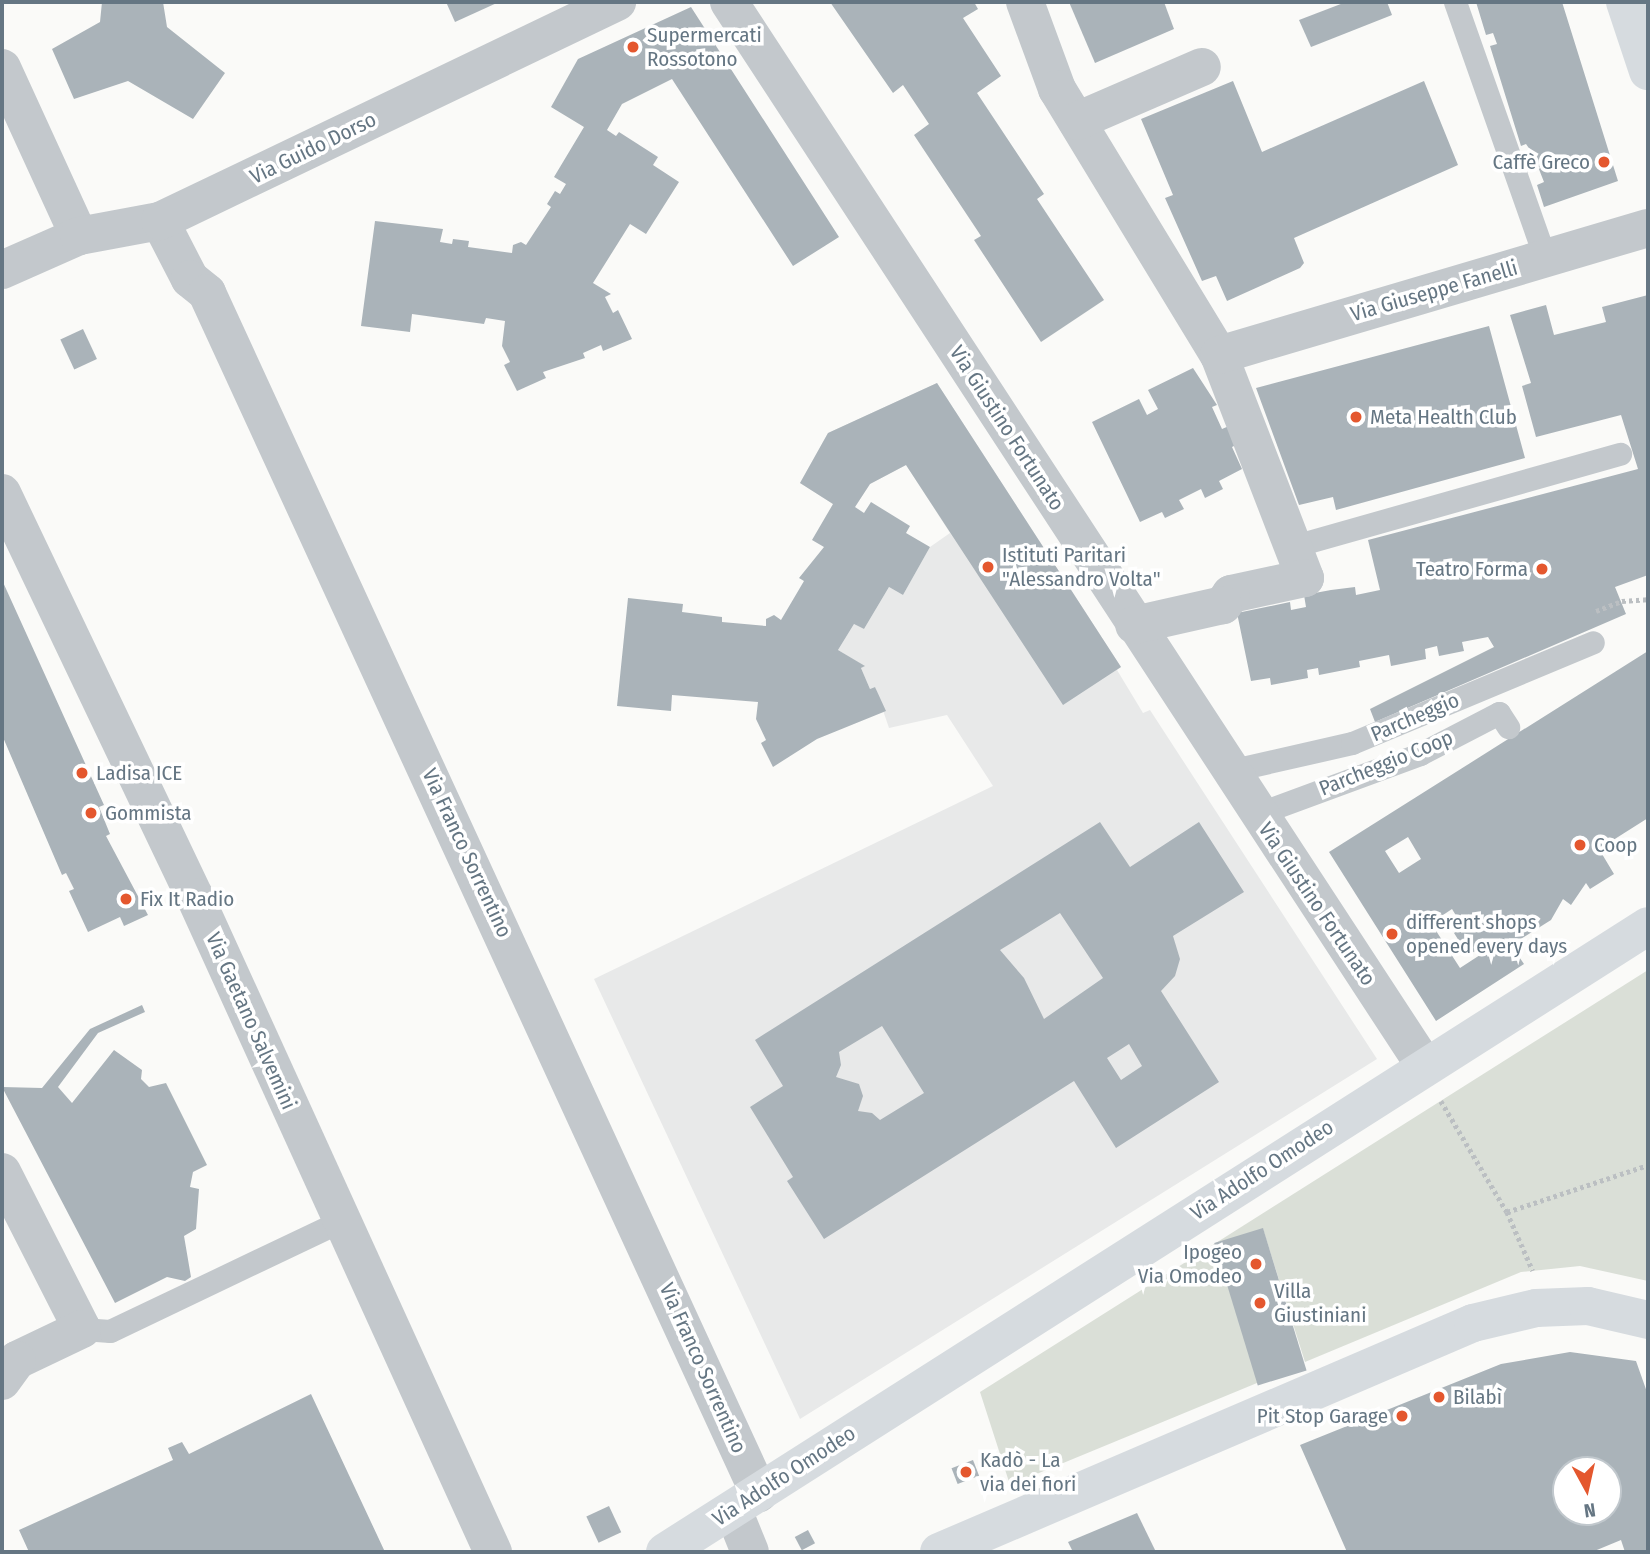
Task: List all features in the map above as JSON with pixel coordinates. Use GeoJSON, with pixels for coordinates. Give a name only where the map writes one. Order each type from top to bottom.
{"type":"FeatureCollection","features":[{"type":"Feature","properties":{"kind":"main road"},"geometry":{"type":"LineString","coordinates":[[1625,2],[1646,51]]}},
{"type":"Feature","properties":{"kind":"main road","name":"Via Adolfo Omodeo"},"geometry":{"type":"LineString","coordinates":[[684,1546],[746,1501],[1432,1081],[1648,926]]}},
{"type":"Feature","properties":{"kind":"main road"},"geometry":{"type":"LineString","coordinates":[[939,1552],[1474,1323],[1536,1308],[1588,1306],[1648,1320]]}},
{"type":"Feature","properties":{"kind":"street","name":"Via Guido Dorso"},"geometry":{"type":"LineString","coordinates":[[6,256],[79,236],[160,221],[617,2]]}},
{"type":"Feature","properties":{"kind":"street","name":"Via Giustino Fortunato"},"geometry":{"type":"LineString","coordinates":[[729,2],[1432,1081]]}},
{"type":"Feature","properties":{"kind":"street"},"geometry":{"type":"LineString","coordinates":[[1025,2],[1056,89],[1219,355],[1300,562],[1231,594],[1223,605],[1134,625]]}},
{"type":"Feature","properties":{"kind":"street"},"geometry":{"type":"LineString","coordinates":[[1077,121],[1202,67]]}},
{"type":"Feature","properties":{"kind":"street"},"geometry":{"type":"LineString","coordinates":[[2,68],[79,236]]}},
{"type":"Feature","properties":{"kind":"street","name":"Via Franco Sorrentino"},"geometry":{"type":"LineString","coordinates":[[160,221],[190,279],[206,293],[746,1501],[750,1552]]}},
{"type":"Feature","properties":{"kind":"street","name":"Via Giuseppe Fanelli"},"geometry":{"type":"LineString","coordinates":[[1219,355],[1648,228]]}},
{"type":"Feature","properties":{"kind":"street","name":"Via Gaetano Salvemini"},"geometry":{"type":"LineString","coordinates":[[2,493],[195,897],[493,1552]]}},
{"type":"Feature","properties":{"kind":"street"},"geometry":{"type":"LineString","coordinates":[[2,1172],[82,1329],[17,1360],[2,1381]]}},
{"type":"Feature","properties":{"kind":"lane"},"geometry":{"type":"LineString","coordinates":[[1455,2],[1545,258]]}},
{"type":"Feature","properties":{"kind":"lane"},"geometry":{"type":"LineString","coordinates":[[1300,562],[1620,454]]}},
{"type":"Feature","properties":{"kind":"lane","name":"Parcheggio"},"geometry":{"type":"LineString","coordinates":[[1229,771],[1352,743],[1593,642]]}},
{"type":"Feature","properties":{"kind":"lane","name":"Parcheggio Coop"},"geometry":{"type":"LineString","coordinates":[[1256,814],[1420,754],[1499,713],[1508,727]]}},
{"type":"Feature","properties":{"kind":"lane"},"geometry":{"type":"LineString","coordinates":[[82,1329],[110,1331],[341,1221]]}},
{"type":"Feature","properties":{"kind":"path"},"geometry":{"type":"LineString","coordinates":[[1615,603],[1648,599]]}},
{"type":"Feature","properties":{"kind":"path"},"geometry":{"type":"LineString","coordinates":[[1432,1081],[1507,1212],[1534,1275]]}},
{"type":"Feature","properties":{"kind":"path"},"geometry":{"type":"LineString","coordinates":[[1507,1212],[1648,1165]]}},
{"type":"Feature","properties":{"kind":"shaded area"},"geometry":{"type":"Polygon","coordinates":[[[937,383],[1121,667],[1117,670],[1143,713],[1150,710],[1377,1059],[800,1419],[594,979],[993,786],[947,715],[889,728],[875,687],[870,689],[861,668],[864,666],[838,650],[854,624],[864,629],[889,587],[903,595],[930,547],[950,533],[906,465],[870,484],[855,507],[838,497],[833,504],[800,483],[828,433],[937,383]]]}},
{"type":"Feature","properties":{"kind":"shaded area"},"geometry":{"type":"Polygon","coordinates":[[[1648,970],[1648,1281],[1580,1266],[1521,1272],[1305,1362],[1263,1229],[1257,1383],[1010,1485],[980,1392],[1648,970]]]}},
{"type":"Feature","properties":{"kind":"building"},"geometry":{"type":"Polygon","coordinates":[[[102,2],[163,2],[167,27],[225,73],[193,119],[128,81],[74,99],[52,49],[100,22],[102,2]]]}},
{"type":"Feature","properties":{"kind":"building"},"geometry":{"type":"Polygon","coordinates":[[[446,2],[499,2],[455,22],[446,2]]]}},
{"type":"Feature","properties":{"kind":"building"},"geometry":{"type":"Polygon","coordinates":[[[830,2],[974,2],[978,9],[963,18],[1001,76],[977,93],[1044,194],[1037,199],[1104,300],[1041,342],[974,240],[981,236],[914,135],[929,124],[903,85],[893,93],[830,2]]]}},
{"type":"Feature","properties":{"kind":"building"},"geometry":{"type":"Polygon","coordinates":[[[1069,2],[1164,2],[1174,29],[1095,63],[1069,2]]]}},
{"type":"Feature","properties":{"kind":"building"},"geometry":{"type":"Polygon","coordinates":[[[1346,2],[1387,2],[1392,15],[1311,47],[1299,20],[1346,2]]]}},
{"type":"Feature","properties":{"kind":"building"},"geometry":{"type":"Polygon","coordinates":[[[1476,2],[1562,2],[1618,181],[1544,207],[1537,185],[1544,182],[1533,154],[1526,144],[1521,146],[1490,46],[1497,44],[1493,33],[1486,35],[1476,2]]]}},
{"type":"Feature","properties":{"kind":"building"},"geometry":{"type":"Polygon","coordinates":[[[691,7],[839,237],[793,266],[672,79],[622,104],[607,130],[616,136],[619,132],[658,157],[653,165],[679,182],[646,234],[630,224],[593,283],[611,294],[605,297],[613,313],[618,310],[632,339],[603,351],[601,345],[583,353],[585,358],[543,372],[546,378],[517,391],[504,365],[510,362],[502,346],[505,321],[486,318],[484,324],[412,314],[410,332],[361,326],[375,221],[443,229],[440,242],[452,244],[453,239],[469,241],[468,247],[512,253],[513,245],[521,242],[526,245],[551,207],[547,204],[555,191],[560,194],[566,184],[554,177],[584,127],[551,107],[578,59],[691,7]]]}},
{"type":"Feature","properties":{"kind":"building"},"geometry":{"type":"Polygon","coordinates":[[[1233,81],[1262,152],[1424,81],[1458,165],[1294,238],[1304,263],[1300,268],[1227,301],[1216,276],[1202,281],[1165,198],[1173,195],[1141,119],[1233,81]]]}},
{"type":"Feature","properties":{"kind":"building"},"geometry":{"type":"Polygon","coordinates":[[[1648,295],[1648,575],[1615,587],[1626,614],[1375,722],[1370,709],[1494,647],[1488,637],[1462,642],[1464,651],[1439,656],[1437,646],[1425,649],[1426,659],[1391,666],[1389,655],[1359,661],[1360,667],[1319,675],[1318,668],[1307,670],[1308,678],[1271,685],[1270,678],[1251,681],[1237,613],[1290,602],[1291,610],[1306,607],[1304,595],[1331,590],[1355,587],[1356,595],[1380,590],[1368,540],[1638,469],[1621,415],[1536,437],[1522,386],[1531,383],[1510,315],[1546,305],[1554,335],[1606,322],[1602,307],[1648,295]]]}},
{"type":"Feature","properties":{"kind":"building"},"geometry":{"type":"Polygon","coordinates":[[[1489,326],[1525,458],[1336,510],[1333,497],[1299,505],[1256,388],[1489,326]]]}},
{"type":"Feature","properties":{"kind":"building"},"geometry":{"type":"Polygon","coordinates":[[[83,329],[97,359],[74,369],[60,340],[83,329]]]}},
{"type":"Feature","properties":{"kind":"building"},"geometry":{"type":"Polygon","coordinates":[[[1193,368],[1217,405],[1212,407],[1222,429],[1229,426],[1238,444],[1232,447],[1242,469],[1219,481],[1223,489],[1205,498],[1201,489],[1179,500],[1184,509],[1165,518],[1162,512],[1140,522],[1092,422],[1139,399],[1147,415],[1158,409],[1148,390],[1193,368]]]}},
{"type":"Feature","properties":{"kind":"building"},"geometry":{"type":"Polygon","coordinates":[[[937,383],[1121,667],[1063,705],[906,465],[870,484],[855,507],[864,513],[871,502],[910,526],[906,533],[930,547],[903,595],[889,587],[864,629],[854,624],[838,650],[865,666],[861,668],[870,689],[875,687],[886,711],[817,739],[773,767],[761,743],[766,740],[756,719],[758,702],[672,695],[671,711],[617,706],[628,598],[683,604],[682,612],[722,617],[722,622],[766,626],[766,619],[774,615],[781,620],[804,581],[799,578],[824,547],[812,540],[833,504],[800,483],[828,433],[937,383]]]}},
{"type":"Feature","properties":{"kind":"building"},"geometry":{"type":"Polygon","coordinates":[[[2,580],[104,805],[99,807],[110,834],[106,836],[148,915],[124,926],[120,917],[88,932],[69,891],[74,889],[66,873],[62,875],[2,735],[2,580]]]}},
{"type":"Feature","properties":{"kind":"building"},"geometry":{"type":"Polygon","coordinates":[[[1648,651],[1648,818],[1599,849],[1614,874],[1590,889],[1586,883],[1571,905],[1563,899],[1551,920],[1511,945],[1524,964],[1436,1021],[1329,852],[1648,651]],[[1408,837],[1385,851],[1399,873],[1421,859],[1408,837]],[[1452,909],[1431,923],[1460,968],[1480,955],[1477,950],[1468,955],[1454,933],[1463,927],[1452,909]]]}},
{"type":"Feature","properties":{"kind":"building"},"geometry":{"type":"Polygon","coordinates":[[[1100,822],[1130,867],[1199,822],[1244,892],[1173,936],[1180,959],[1175,976],[1161,991],[1219,1082],[1116,1148],[1074,1081],[824,1239],[787,1181],[793,1177],[750,1107],[783,1086],[755,1040],[1100,822]],[[1060,913],[1000,950],[1024,978],[1044,1019],[1103,978],[1060,913]],[[882,1026],[839,1052],[841,1065],[836,1077],[859,1084],[863,1096],[858,1111],[872,1113],[880,1120],[924,1093],[882,1026]],[[1129,1044],[1107,1058],[1121,1080],[1142,1066],[1129,1044]]]}},
{"type":"Feature","properties":{"kind":"building"},"geometry":{"type":"Polygon","coordinates":[[[142,1005],[145,1012],[98,1033],[58,1087],[72,1103],[114,1050],[142,1070],[141,1079],[149,1087],[166,1083],[207,1165],[193,1172],[190,1187],[199,1189],[196,1229],[184,1236],[191,1277],[185,1281],[167,1277],[115,1303],[2,1087],[42,1088],[90,1029],[142,1005]]]}},
{"type":"Feature","properties":{"kind":"building","name":"Villa Giustiniani"},"geometry":{"type":"Polygon","coordinates":[[[1263,1228],[1307,1370],[1258,1385],[1214,1243],[1263,1228]]]}},
{"type":"Feature","properties":{"kind":"building"},"geometry":{"type":"Polygon","coordinates":[[[1570,1352],[1636,1361],[1648,1395],[1648,1552],[1625,1552],[1621,1540],[1592,1552],[1347,1552],[1300,1445],[1501,1364],[1570,1352]]]}},
{"type":"Feature","properties":{"kind":"building"},"geometry":{"type":"Polygon","coordinates":[[[311,1394],[385,1552],[29,1552],[19,1530],[173,1460],[168,1448],[182,1442],[189,1454],[311,1394]]]}},
{"type":"Feature","properties":{"kind":"building","name":"Kadò - La via dei fiori"},"geometry":{"type":"Polygon","coordinates":[[[973,1460],[979,1476],[958,1484],[952,1468],[973,1460]]]}},
{"type":"Feature","properties":{"kind":"building"},"geometry":{"type":"Polygon","coordinates":[[[609,1506],[621,1532],[599,1543],[586,1517],[609,1506]]]}},
{"type":"Feature","properties":{"kind":"building"},"geometry":{"type":"Polygon","coordinates":[[[1137,1513],[1156,1552],[1073,1552],[1068,1542],[1137,1513]]]}},
{"type":"Feature","properties":{"kind":"building"},"geometry":{"type":"Polygon","coordinates":[[[808,1530],[815,1543],[802,1550],[795,1537],[808,1530]]]}},
{"type":"Feature","properties":{"kind":"place","name":"Supermercati Rossotono"},"geometry":{"type":"Point","coordinates":[633,47]}},
{"type":"Feature","properties":{"kind":"place","name":"Caffè Greco"},"geometry":{"type":"Point","coordinates":[1604,162]}},
{"type":"Feature","properties":{"kind":"place","name":"Meta Health Club"},"geometry":{"type":"Point","coordinates":[1356,417]}},
{"type":"Feature","properties":{"kind":"place","name":"Istituti Paritari \"Alessandro Volta\""},"geometry":{"type":"Point","coordinates":[988,567]}},
{"type":"Feature","properties":{"kind":"place","name":"Teatro Forma"},"geometry":{"type":"Point","coordinates":[1542,569]}},
{"type":"Feature","properties":{"kind":"place","name":"Ladisa ICE"},"geometry":{"type":"Point","coordinates":[82,773]}},
{"type":"Feature","properties":{"kind":"place","name":"Gommista"},"geometry":{"type":"Point","coordinates":[91,813]}},
{"type":"Feature","properties":{"kind":"place","name":"Coop"},"geometry":{"type":"Point","coordinates":[1580,845]}},
{"type":"Feature","properties":{"kind":"place","name":"Fix It Radio"},"geometry":{"type":"Point","coordinates":[126,899]}},
{"type":"Feature","properties":{"kind":"place","name":"different shops opened every days"},"geometry":{"type":"Point","coordinates":[1392,934]}},
{"type":"Feature","properties":{"kind":"place","name":"Ipogeo Via Omodeo"},"geometry":{"type":"Point","coordinates":[1256,1264]}},
{"type":"Feature","properties":{"kind":"place","name":"Villa Giustiniani"},"geometry":{"type":"Point","coordinates":[1260,1303]}},
{"type":"Feature","properties":{"kind":"place","name":"Bilabì"},"geometry":{"type":"Point","coordinates":[1439,1397]}},
{"type":"Feature","properties":{"kind":"place","name":"Pit Stop Garage"},"geometry":{"type":"Point","coordinates":[1402,1416]}},
{"type":"Feature","properties":{"kind":"place","name":"Kadò - La via dei fiori"},"geometry":{"type":"Point","coordinates":[966,1472]}}]}
